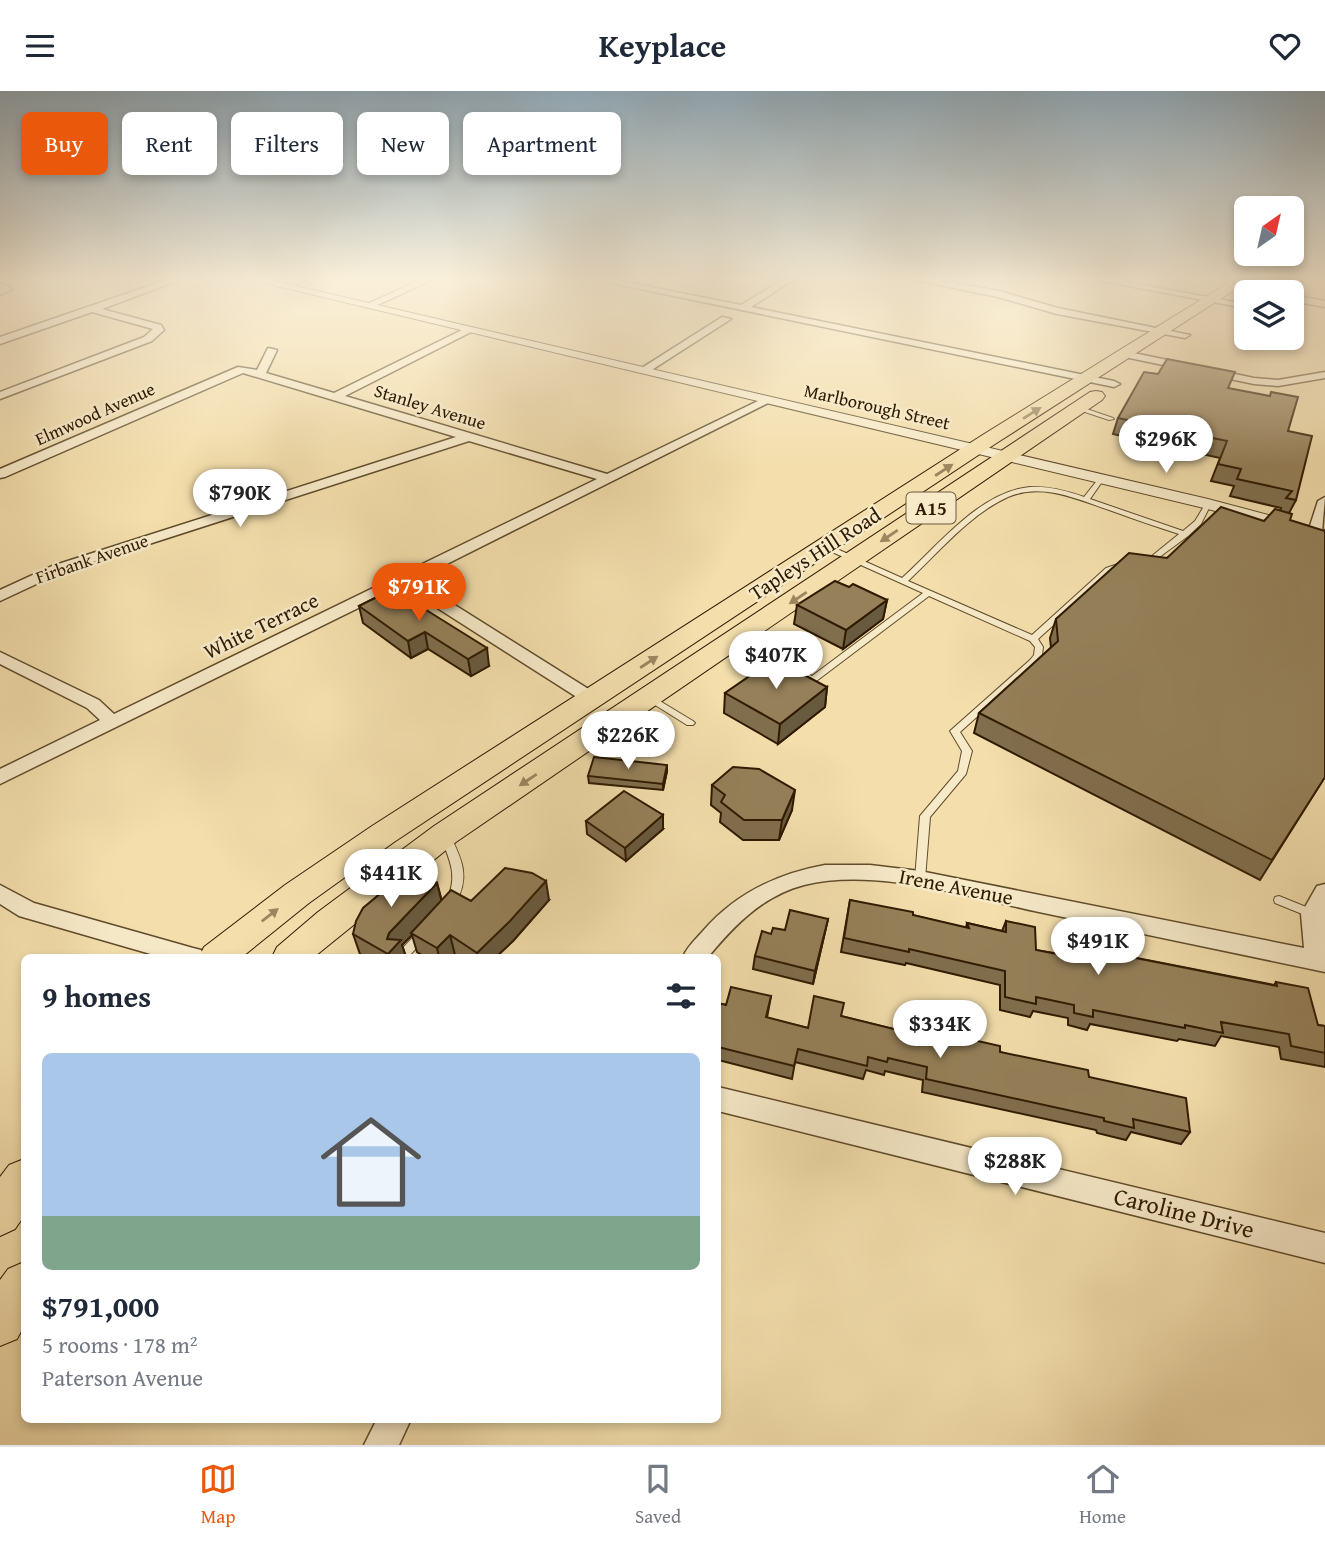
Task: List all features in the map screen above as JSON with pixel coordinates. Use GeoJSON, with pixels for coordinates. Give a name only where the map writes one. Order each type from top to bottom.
{"type":"FeatureCollection","features":[{"type":"Feature","properties":{"kind":"main road","name":"Tapleys Hill Road"},"geometry":{"type":"LineString","coordinates":[[221,954],[297,894],[383,834],[1144,341]]}},
{"type":"Feature","properties":{"kind":"main road","name":"Tapleys Hill Road"},"geometry":{"type":"LineString","coordinates":[[293,954],[330,922],[445,834],[1176,341]]}},
{"type":"Feature","properties":{"kind":"main road"},"geometry":{"type":"LineString","coordinates":[[0,1214],[21,1184]]}},
{"type":"Feature","properties":{"kind":"main road"},"geometry":{"type":"LineString","coordinates":[[0,1322],[21,1290]]}},
{"type":"Feature","properties":{"kind":"street"},"geometry":{"type":"LineString","coordinates":[[0,396],[142,341]]}},
{"type":"Feature","properties":{"kind":"street"},"geometry":{"type":"LineString","coordinates":[[336,396],[447,341]]}},
{"type":"Feature","properties":{"kind":"street","name":"Marlborough Street"},"geometry":{"type":"LineString","coordinates":[[516,341],[1208,504],[1320,533]]}},
{"type":"Feature","properties":{"kind":"street"},"geometry":{"type":"LineString","coordinates":[[643,372],[691,341]]}},
{"type":"Feature","properties":{"kind":"street"},"geometry":{"type":"LineString","coordinates":[[907,341],[1114,384]]}},
{"type":"Feature","properties":{"kind":"street"},"geometry":{"type":"LineString","coordinates":[[260,374],[272,350]]}},
{"type":"Feature","properties":{"kind":"street"},"geometry":{"type":"LineString","coordinates":[[1124,355],[1254,381],[1278,383],[1325,375]]}},
{"type":"Feature","properties":{"kind":"street","name":"Stanley Avenue"},"geometry":{"type":"LineString","coordinates":[[242,369],[608,478]]}},
{"type":"Feature","properties":{"kind":"street","name":"Elmwood Avenue"},"geometry":{"type":"LineString","coordinates":[[0,474],[242,369]]}},
{"type":"Feature","properties":{"kind":"street","name":"White Terrace"},"geometry":{"type":"LineString","coordinates":[[0,777],[766,401]]}},
{"type":"Feature","properties":{"kind":"street","name":"Firbank Avenue"},"geometry":{"type":"LineString","coordinates":[[0,596],[57,569],[467,437]]}},
{"type":"Feature","properties":{"kind":"street"},"geometry":{"type":"LineString","coordinates":[[1320,533],[1325,501]]}},
{"type":"Feature","properties":{"kind":"street"},"geometry":{"type":"LineString","coordinates":[[403,579],[592,699]]}},
{"type":"Feature","properties":{"kind":"street"},"geometry":{"type":"LineString","coordinates":[[0,657],[93,704],[112,722]]}},
{"type":"Feature","properties":{"kind":"street","name":"Irene Avenue"},"geometry":{"type":"LineString","coordinates":[[697,954],[737,911],[780,883],[822,872],[886,874],[920,879],[1321,961]]}},
{"type":"Feature","properties":{"kind":"street"},"geometry":{"type":"LineString","coordinates":[[1321,961],[1312,914],[1325,892]]}},
{"type":"Feature","properties":{"kind":"street"},"geometry":{"type":"LineString","coordinates":[[0,893],[27,910],[182,954]]}},
{"type":"Feature","properties":{"kind":"street","name":"Caroline Drive"},"geometry":{"type":"LineString","coordinates":[[721,1100],[1325,1248]]}},
{"type":"Feature","properties":{"kind":"street"},"geometry":{"type":"LineString","coordinates":[[381,1445],[393,1423]]}},
{"type":"Feature","properties":{"kind":"lane"},"geometry":{"type":"LineString","coordinates":[[1078,408],[1111,419]]}},
{"type":"Feature","properties":{"kind":"lane"},"geometry":{"type":"LineString","coordinates":[[1086,499],[1101,479]]}},
{"type":"Feature","properties":{"kind":"lane"},"geometry":{"type":"LineString","coordinates":[[904,581],[977,515],[1006,495],[1021,490],[1039,489],[1086,499],[1185,534]]}},
{"type":"Feature","properties":{"kind":"lane"},"geometry":{"type":"LineString","coordinates":[[1033,639],[1109,571],[1119,565],[1155,561],[1199,521],[1208,504]]}},
{"type":"Feature","properties":{"kind":"lane"},"geometry":{"type":"LineString","coordinates":[[825,547],[1033,639],[1039,647],[1033,662],[955,731],[967,751],[962,772],[925,816],[920,879]]}},
{"type":"Feature","properties":{"kind":"lane"},"geometry":{"type":"LineString","coordinates":[[788,667],[812,680],[929,592]]}},
{"type":"Feature","properties":{"kind":"lane"},"geometry":{"type":"LineString","coordinates":[[650,698],[690,723]]}},
{"type":"Feature","properties":{"kind":"lane"},"geometry":{"type":"LineString","coordinates":[[439,917],[460,888],[458,870],[445,834]]}},
{"type":"Feature","properties":{"kind":"lane"},"geometry":{"type":"LineString","coordinates":[[1279,900],[1312,914]]}},
{"type":"Feature","properties":{"kind":"lane"},"geometry":{"type":"LineString","coordinates":[[404,954],[429,927]]}},
{"type":"Feature","properties":{"kind":"building"},"geometry":{"type":"Polygon","coordinates":[[[1167,359],[1235,372],[1228,388],[1270,396],[1271,392],[1298,397],[1288,431],[1312,436],[1296,500],[1286,498],[1292,491],[1237,479],[1241,469],[1218,464],[1227,441],[1118,418],[1144,372],[1158,374],[1167,359]]]}},
{"type":"Feature","properties":{"kind":"building"},"geometry":{"type":"Polygon","coordinates":[[[1221,507],[1264,521],[1275,509],[1292,514],[1290,520],[1325,531],[1325,777],[1272,860],[979,713],[1058,641],[1056,619],[1129,553],[1167,558],[1221,507]]]}},
{"type":"Feature","properties":{"kind":"building"},"geometry":{"type":"Polygon","coordinates":[[[835,581],[849,587],[853,584],[887,600],[846,630],[797,605],[835,581]]]}},
{"type":"Feature","properties":{"kind":"building"},"geometry":{"type":"Polygon","coordinates":[[[399,593],[487,648],[468,659],[425,632],[408,641],[359,606],[383,594],[389,598],[399,593]]]}},
{"type":"Feature","properties":{"kind":"building"},"geometry":{"type":"Polygon","coordinates":[[[774,659],[827,687],[780,724],[725,693],[774,659]]]}},
{"type":"Feature","properties":{"kind":"building"},"geometry":{"type":"Polygon","coordinates":[[[594,757],[667,765],[663,784],[588,776],[594,757]]]}},
{"type":"Feature","properties":{"kind":"building"},"geometry":{"type":"Polygon","coordinates":[[[733,767],[759,769],[795,790],[782,820],[744,820],[721,802],[725,795],[712,785],[733,767]]]}},
{"type":"Feature","properties":{"kind":"building"},"geometry":{"type":"Polygon","coordinates":[[[624,791],[663,815],[625,848],[586,821],[624,791]]]}},
{"type":"Feature","properties":{"kind":"building"},"geometry":{"type":"Polygon","coordinates":[[[411,868],[437,883],[389,933],[387,939],[401,940],[388,954],[353,934],[356,921],[363,908],[411,868]]]}},
{"type":"Feature","properties":{"kind":"building"},"geometry":{"type":"Polygon","coordinates":[[[505,868],[532,873],[546,881],[477,953],[450,935],[437,948],[411,933],[451,890],[471,901],[505,868]]]}},
{"type":"Feature","properties":{"kind":"building"},"geometry":{"type":"Polygon","coordinates":[[[850,900],[913,912],[913,915],[969,928],[967,923],[1006,932],[1006,921],[1035,927],[1036,950],[1076,957],[1075,946],[1277,986],[1276,982],[1308,988],[1318,1025],[1325,1026],[1325,1053],[1291,1046],[1289,1034],[1221,1022],[1223,1033],[1093,1010],[1093,1017],[1074,1013],[1074,1005],[1036,997],[1036,1004],[1005,997],[1005,971],[909,949],[909,952],[844,938],[850,900]]]}},
{"type":"Feature","properties":{"kind":"building"},"geometry":{"type":"Polygon","coordinates":[[[790,910],[828,919],[815,971],[755,956],[762,931],[771,934],[773,928],[785,930],[790,910]]]}},
{"type":"Feature","properties":{"kind":"building"},"geometry":{"type":"Polygon","coordinates":[[[731,987],[771,996],[766,1017],[808,1028],[814,996],[844,1003],[841,1016],[910,1033],[921,1033],[923,1016],[952,1023],[951,1035],[1000,1046],[1000,1052],[1088,1070],[1089,1077],[1186,1098],[1190,1132],[1133,1119],[1134,1128],[1104,1121],[1104,1118],[926,1079],[927,1067],[888,1058],[887,1062],[868,1057],[867,1066],[798,1049],[794,1066],[721,1048],[721,1004],[726,1005],[731,987]]]}}]}
